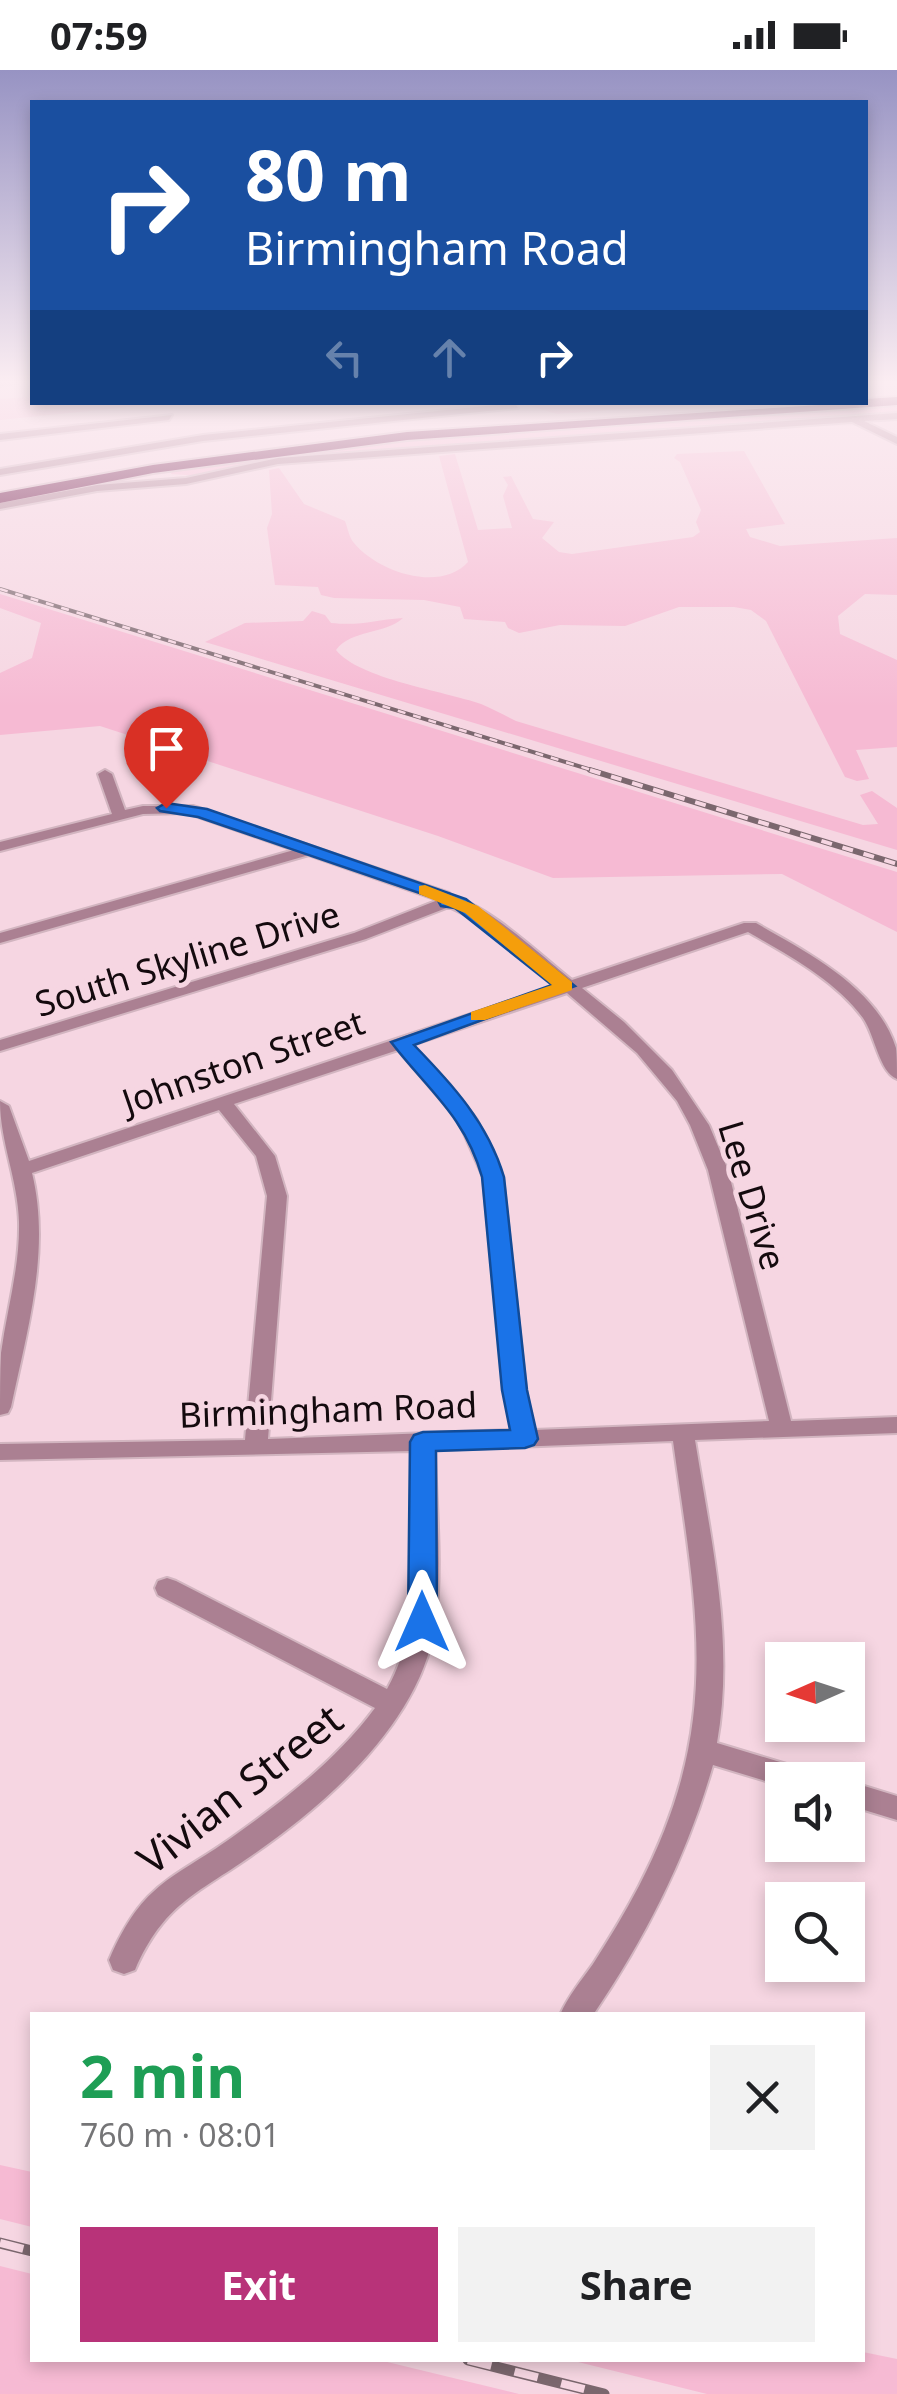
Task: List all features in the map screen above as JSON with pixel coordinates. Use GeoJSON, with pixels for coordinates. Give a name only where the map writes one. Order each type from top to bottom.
{"type":"FeatureCollection","features":[{"type":"Feature","properties":{"kind":"highway"},"geometry":{"type":"LineString","coordinates":[[0,498],[38,489]]}},
{"type":"Feature","properties":{"kind":"street"},"geometry":{"type":"LineString","coordinates":[[0,506],[89,489]]}},
{"type":"Feature","properties":{"kind":"street"},"geometry":{"type":"LineString","coordinates":[[106,774],[120,816]]}},
{"type":"Feature","properties":{"kind":"street","name":"Lee Drive"},"geometry":{"type":"LineString","coordinates":[[0,847],[158,808],[188,809],[444,896],[447,902],[460,903],[482,917],[660,1068],[686,1100],[705,1134],[718,1170],[782,1428]]}},
{"type":"Feature","properties":{"kind":"street"},"geometry":{"type":"LineString","coordinates":[[0,938],[311,850]]}},
{"type":"Feature","properties":{"kind":"street","name":"South Skyline Drive"},"geometry":{"type":"LineString","coordinates":[[0,1046],[360,936],[447,902]]}},
{"type":"Feature","properties":{"kind":"street","name":"Johnston Street"},"geometry":{"type":"LineString","coordinates":[[23,1169],[750,926],[863,1007],[877,1026],[897,1074]]}},
{"type":"Feature","properties":{"kind":"street"},"geometry":{"type":"LineString","coordinates":[[401,1042],[453,1097],[486,1151],[493,1177],[515,1390],[525,1439]]}},
{"type":"Feature","properties":{"kind":"street"},"geometry":{"type":"LineString","coordinates":[[222,1103],[259,1142],[270,1161],[277,1196],[256,1448]]}},
{"type":"Feature","properties":{"kind":"street"},"geometry":{"type":"LineString","coordinates":[[0,1106],[23,1169],[32,1232],[30,1262],[0,1407]]}},
{"type":"Feature","properties":{"kind":"street","name":"Birmingham Road"},"geometry":{"type":"LineString","coordinates":[[0,1452],[256,1448],[897,1425]]}},
{"type":"Feature","properties":{"kind":"street"},"geometry":{"type":"LineString","coordinates":[[577,2012],[622,1947],[650,1894],[681,1822],[702,1750],[712,1675],[711,1642],[682,1434]]}},
{"type":"Feature","properties":{"kind":"street","name":"Vivian Street"},"geometry":{"type":"LineString","coordinates":[[124,1960],[139,1923],[152,1906],[178,1885],[236,1852],[337,1770],[377,1729],[393,1705],[411,1668],[422,1622],[423,1442]]}},
{"type":"Feature","properties":{"kind":"street"},"geometry":{"type":"LineString","coordinates":[[167,1588],[393,1705]]}},
{"type":"Feature","properties":{"kind":"street"},"geometry":{"type":"LineString","coordinates":[[702,1750],[765,1769]]}},
{"type":"Feature","properties":{"kind":"street"},"geometry":{"type":"LineString","coordinates":[[865,1799],[897,1808]]}},
{"type":"Feature","properties":{"kind":"shaded area"},"geometry":{"type":"Polygon","coordinates":[[[270,489],[294,489],[304,504],[345,521],[354,543],[378,563],[426,577],[456,571],[468,562],[448,489],[466,489],[478,530],[512,528],[503,496],[506,489],[518,489],[533,519],[554,522],[542,538],[559,552],[572,554],[693,537],[700,532],[696,522],[701,510],[692,489],[766,489],[785,524],[746,529],[750,537],[780,546],[897,538],[897,595],[865,594],[838,616],[840,634],[897,660],[897,747],[856,750],[869,779],[845,777],[766,621],[751,610],[679,607],[625,626],[560,625],[519,633],[505,622],[464,619],[460,607],[424,600],[334,598],[321,595],[318,587],[275,585],[267,528],[272,514],[270,489]]]}},
{"type":"Feature","properties":{"kind":"shaded area"},"geometry":{"type":"Polygon","coordinates":[[[0,594],[897,872],[897,932],[782,874],[553,878],[438,836],[100,726],[0,735],[0,673],[32,658],[41,623],[0,608],[0,594]]]}},
{"type":"Feature","properties":{"kind":"shaded area"},"geometry":{"type":"Polygon","coordinates":[[[312,611],[325,615],[331,623],[403,618],[351,639],[336,650],[363,669],[481,704],[516,721],[863,825],[878,824],[860,795],[872,791],[897,808],[897,850],[205,642],[245,623],[303,621],[312,611]]]}},
{"type":"Feature","properties":{"kind":"shaded area"},"geometry":{"type":"Polygon","coordinates":[[[0,2165],[30,2172],[30,2226],[0,2219],[0,2165]]]}},
{"type":"Feature","properties":{"kind":"shaded area"},"geometry":{"type":"Polygon","coordinates":[[[0,2266],[30,2274],[30,2362],[387,2362],[519,2394],[0,2394],[0,2266]]]}},
{"type":"Feature","properties":{"kind":"shaded area"},"geometry":{"type":"Polygon","coordinates":[[[865,2352],[897,2359],[897,2394],[707,2394],[578,2362],[865,2362],[865,2352]]]}},
{"type":"Feature","properties":{"kind":"railway"},"geometry":{"type":"LineString","coordinates":[[0,589],[598,772]]}},
{"type":"Feature","properties":{"kind":"railway"},"geometry":{"type":"LineString","coordinates":[[590,770],[897,864]]}},
{"type":"Feature","properties":{"kind":"railway"},"geometry":{"type":"LineString","coordinates":[[0,2243],[30,2250]]}},
{"type":"Feature","properties":{"kind":"railway"},"geometry":{"type":"LineString","coordinates":[[476,2362],[604,2394]]}},
{"type":"Feature","properties":{"kind":"slow traffic"},"geometry":{"type":"LineString","coordinates":[[425,890],[444,896],[447,902],[460,903],[482,917],[566,986],[478,1016]]}},
{"type":"Feature","properties":{"kind":"route"},"geometry":{"type":"LineString","coordinates":[[166,808],[201,812],[444,896],[447,902],[460,903],[566,986],[401,1042],[465,1112],[486,1151],[493,1177],[515,1390],[525,1439],[423,1442],[422,1622]]}}]}
